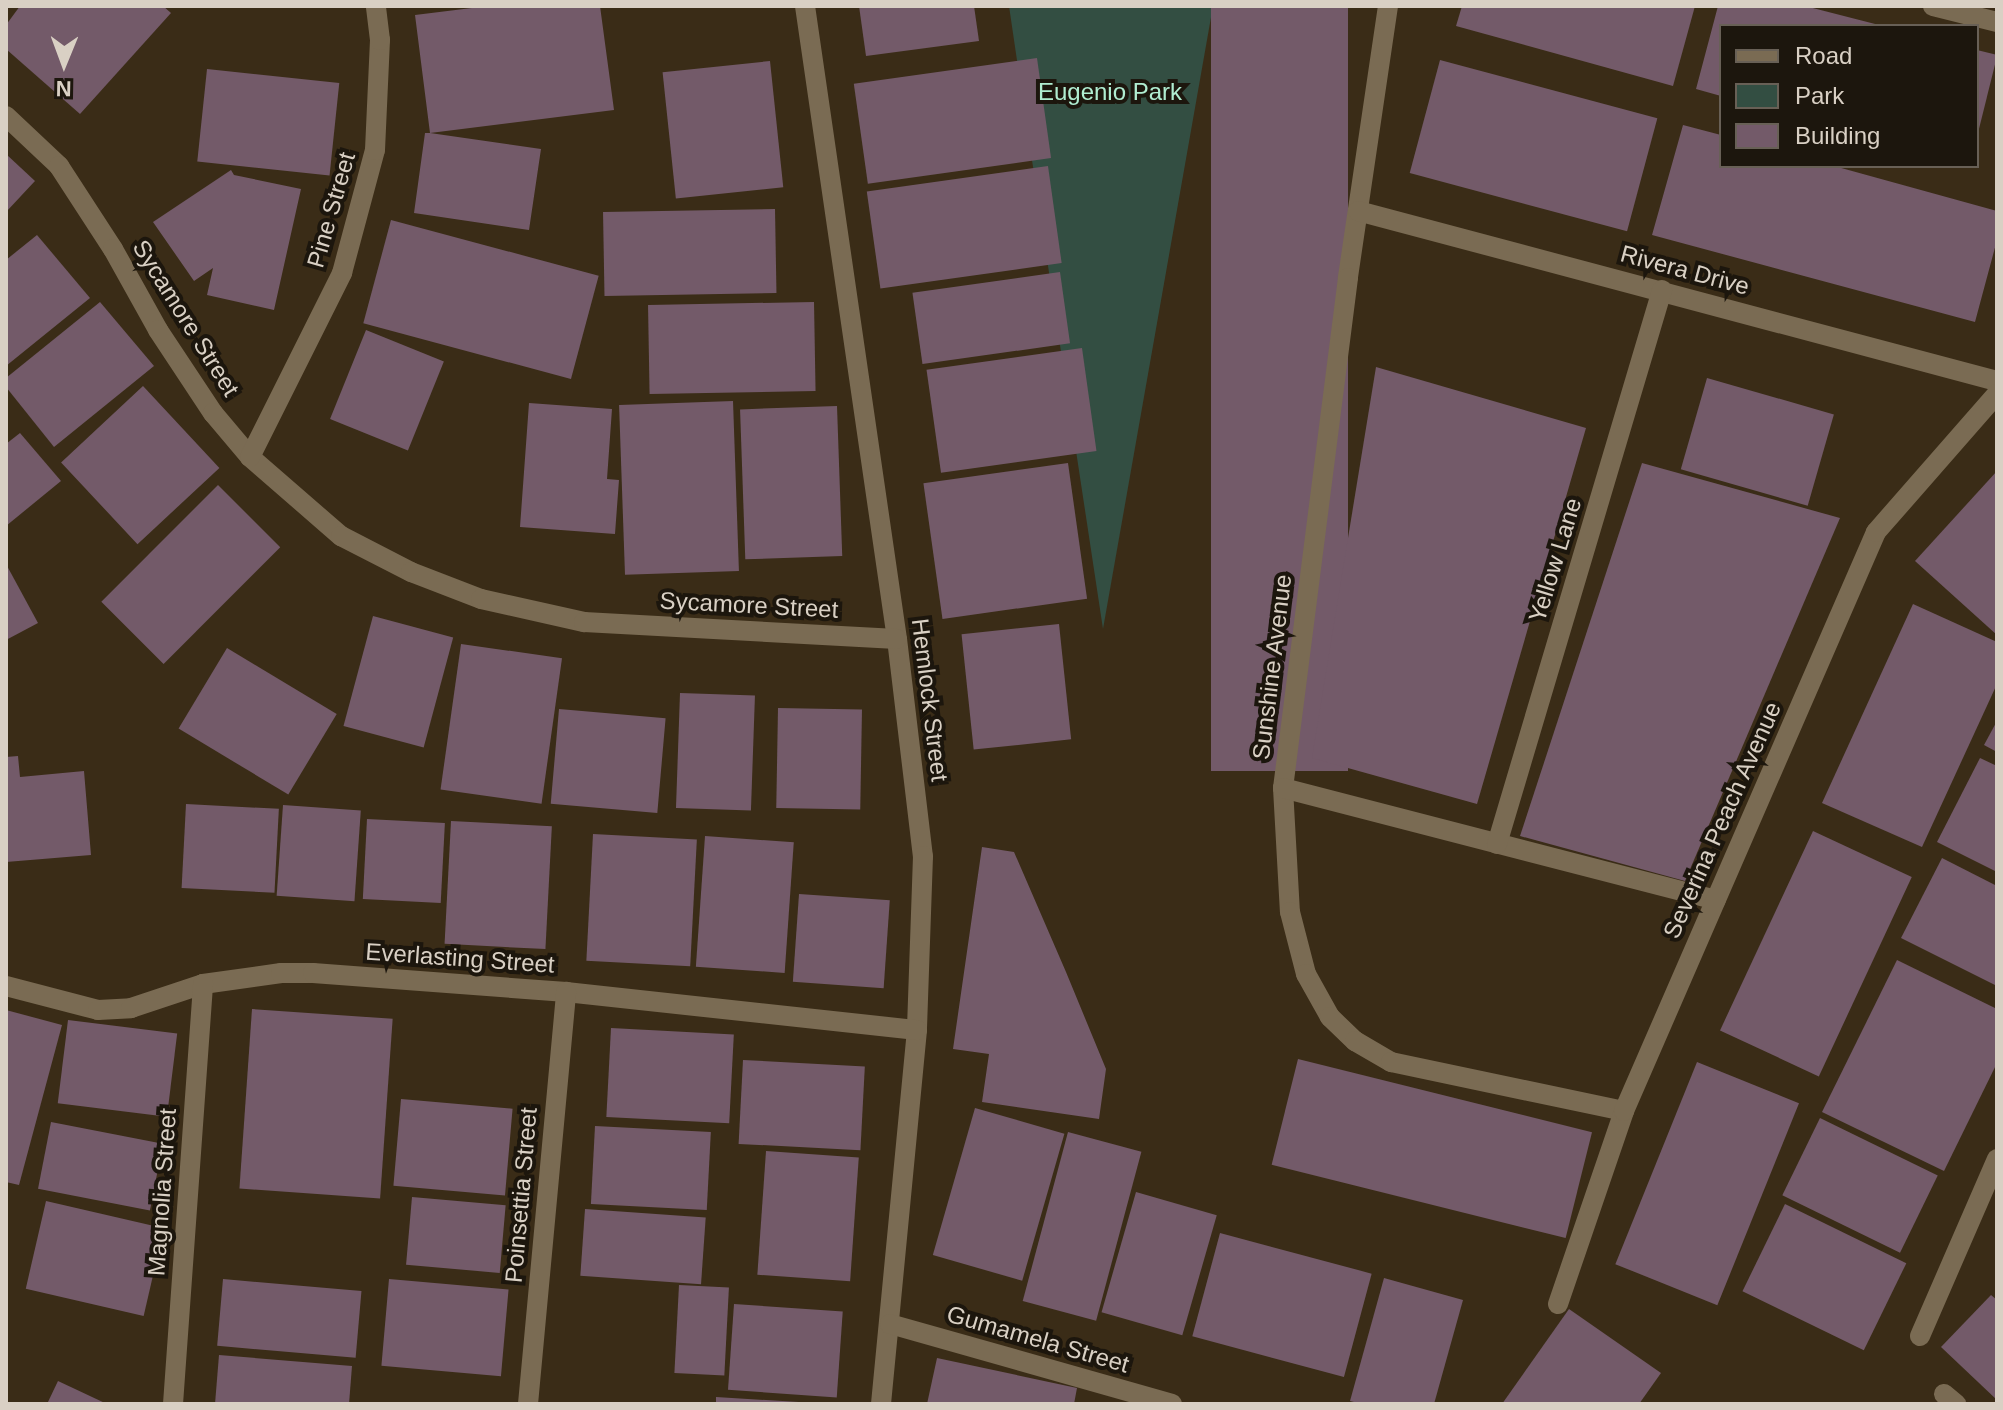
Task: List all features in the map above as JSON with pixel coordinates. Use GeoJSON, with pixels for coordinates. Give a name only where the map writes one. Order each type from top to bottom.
{"type":"FeatureCollection","features":[{"type":"Feature","properties":{"kind":"street","name":"Pine Street"},"geometry":{"type":"LineString","coordinates":[[250,457],[342,273],[375,150],[380,40],[376,6]]}},
{"type":"Feature","properties":{"kind":"street","name":"Hemlock Street"},"geometry":{"type":"LineString","coordinates":[[805,6],[897,639],[923,856],[917,1030],[881,1404]]}},
{"type":"Feature","properties":{"kind":"street","name":"Sunshine Avenue"},"geometry":{"type":"LineString","coordinates":[[1388,6],[1358,211],[1283,788],[1290,912],[1306,974],[1330,1017],[1355,1041],[1391,1062],[1624,1111]]}},
{"type":"Feature","properties":{"kind":"street"},"geometry":{"type":"LineString","coordinates":[[1933,6],[1997,22]]}},
{"type":"Feature","properties":{"kind":"street","name":"Sycamore Street"},"geometry":{"type":"LineString","coordinates":[[6,116],[59,166],[113,249],[158,330],[213,413],[250,457],[341,536],[411,572],[481,599],[584,622],[897,639]]}},
{"type":"Feature","properties":{"kind":"street","name":"Rivera Drive"},"geometry":{"type":"LineString","coordinates":[[1358,211],[1997,381]]}},
{"type":"Feature","properties":{"kind":"street","name":"Yellow Lane"},"geometry":{"type":"LineString","coordinates":[[1497,844],[1662,290]]}},
{"type":"Feature","properties":{"kind":"street","name":"Severina Peach Avenue"},"geometry":{"type":"LineString","coordinates":[[1558,1304],[1624,1111],[1876,532],[1997,394]]}},
{"type":"Feature","properties":{"kind":"street"},"geometry":{"type":"LineString","coordinates":[[1283,788],[1716,900]]}},
{"type":"Feature","properties":{"kind":"street","name":"Everlasting Street"},"geometry":{"type":"LineString","coordinates":[[6,986],[98,1010],[131,1008],[203,984],[297,973],[566,992],[917,1030]]}},
{"type":"Feature","properties":{"kind":"street","name":"Magnolia Street"},"geometry":{"type":"LineString","coordinates":[[173,1404],[203,984]]}},
{"type":"Feature","properties":{"kind":"street","name":"Poinsettia Street"},"geometry":{"type":"LineString","coordinates":[[528,1404],[566,992]]}},
{"type":"Feature","properties":{"kind":"street"},"geometry":{"type":"LineString","coordinates":[[1920,1336],[1997,1159]]}},
{"type":"Feature","properties":{"kind":"street","name":"Gumamela Street"},"geometry":{"type":"LineString","coordinates":[[890,1324],[1172,1404]]}},
{"type":"Feature","properties":{"kind":"green space","name":"Eugenio Park"},"geometry":{"type":"Polygon","coordinates":[[[1009,6],[1213,6],[1103,629],[1020,81],[1009,6]]]}},
{"type":"Feature","properties":{"kind":"building"},"geometry":{"type":"Polygon","coordinates":[[[20,6],[163,6],[171,13],[80,114],[6,49],[6,25],[20,6]]]}},
{"type":"Feature","properties":{"kind":"building"},"geometry":{"type":"Polygon","coordinates":[[[488,6],[600,6],[614,110],[430,133],[415,15],[488,6]]]}},
{"type":"Feature","properties":{"kind":"building"},"geometry":{"type":"Polygon","coordinates":[[[859,6],[974,6],[979,41],[866,56],[859,6]]]}},
{"type":"Feature","properties":{"kind":"building"},"geometry":{"type":"Polygon","coordinates":[[[1211,6],[1348,6],[1348,771],[1211,771],[1211,6]]]}},
{"type":"Feature","properties":{"kind":"building"},"geometry":{"type":"Polygon","coordinates":[[[1462,6],[1695,6],[1673,86],[1456,26],[1462,6]]]}},
{"type":"Feature","properties":{"kind":"building"},"geometry":{"type":"Polygon","coordinates":[[[1718,6],[1805,6],[1875,24],[1719,24],[1719,95],[1696,89],[1718,6]]]}},
{"type":"Feature","properties":{"kind":"building"},"geometry":{"type":"Polygon","coordinates":[[[1979,50],[1997,57],[1979,129],[1979,50]]]}},
{"type":"Feature","properties":{"kind":"building"},"geometry":{"type":"Polygon","coordinates":[[[1037,58],[1051,158],[868,184],[854,84],[1037,58]]]}},
{"type":"Feature","properties":{"kind":"building"},"geometry":{"type":"Polygon","coordinates":[[[1440,60],[1657,118],[1627,231],[1410,173],[1440,60]]]}},
{"type":"Feature","properties":{"kind":"building"},"geometry":{"type":"Polygon","coordinates":[[[770,61],[783,187],[676,199],[663,72],[770,61]]]}},
{"type":"Feature","properties":{"kind":"building"},"geometry":{"type":"Polygon","coordinates":[[[207,69],[339,83],[330,175],[197,161],[207,69]]]}},
{"type":"Feature","properties":{"kind":"building"},"geometry":{"type":"Polygon","coordinates":[[[1683,125],[1719,134],[1719,168],[1841,168],[1997,211],[1997,240],[1975,322],[1652,235],[1683,125]]]}},
{"type":"Feature","properties":{"kind":"building"},"geometry":{"type":"Polygon","coordinates":[[[425,133],[541,149],[529,230],[414,213],[425,133]]]}},
{"type":"Feature","properties":{"kind":"building"},"geometry":{"type":"Polygon","coordinates":[[[6,154],[35,181],[6,212],[6,154]]]}},
{"type":"Feature","properties":{"kind":"building"},"geometry":{"type":"Polygon","coordinates":[[[1048,166],[1062,263],[880,289],[867,191],[1048,166]]]}},
{"type":"Feature","properties":{"kind":"building"},"geometry":{"type":"Polygon","coordinates":[[[231,170],[234,175],[301,189],[274,310],[207,295],[213,268],[194,281],[153,222],[231,170]]]}},
{"type":"Feature","properties":{"kind":"building"},"geometry":{"type":"Polygon","coordinates":[[[775,209],[776,293],[604,296],[603,212],[775,209]]]}},
{"type":"Feature","properties":{"kind":"building"},"geometry":{"type":"Polygon","coordinates":[[[391,220],[599,276],[571,379],[363,323],[391,220]]]}},
{"type":"Feature","properties":{"kind":"building"},"geometry":{"type":"Polygon","coordinates":[[[37,235],[90,298],[6,366],[6,260],[37,235]]]}},
{"type":"Feature","properties":{"kind":"building"},"geometry":{"type":"Polygon","coordinates":[[[1060,272],[1070,343],[922,364],[912,293],[1060,272]]]}},
{"type":"Feature","properties":{"kind":"building"},"geometry":{"type":"Polygon","coordinates":[[[100,302],[154,366],[54,447],[6,387],[6,378],[100,302]]]}},
{"type":"Feature","properties":{"kind":"building"},"geometry":{"type":"Polygon","coordinates":[[[814,302],[816,391],[650,394],[648,305],[814,302]]]}},
{"type":"Feature","properties":{"kind":"building"},"geometry":{"type":"Polygon","coordinates":[[[366,330],[444,361],[408,450],[330,419],[366,330]]]}},
{"type":"Feature","properties":{"kind":"building"},"geometry":{"type":"Polygon","coordinates":[[[1082,348],[1096,451],[941,473],[927,370],[1082,348]]]}},
{"type":"Feature","properties":{"kind":"building"},"geometry":{"type":"Polygon","coordinates":[[[1376,367],[1586,428],[1477,804],[1312,758],[1376,367]]]}},
{"type":"Feature","properties":{"kind":"building"},"geometry":{"type":"Polygon","coordinates":[[[1707,378],[1834,414],[1808,506],[1681,469],[1707,378]]]}},
{"type":"Feature","properties":{"kind":"building"},"geometry":{"type":"Polygon","coordinates":[[[143,386],[219,468],[137,544],[61,462],[143,386]]]}},
{"type":"Feature","properties":{"kind":"building"},"geometry":{"type":"Polygon","coordinates":[[[733,401],[739,571],[625,575],[619,405],[733,401]]]}},
{"type":"Feature","properties":{"kind":"building"},"geometry":{"type":"Polygon","coordinates":[[[529,403],[612,409],[607,479],[619,480],[615,534],[520,527],[529,403]]]}},
{"type":"Feature","properties":{"kind":"building"},"geometry":{"type":"Polygon","coordinates":[[[837,406],[842,556],[745,559],[740,409],[837,406]]]}},
{"type":"Feature","properties":{"kind":"building"},"geometry":{"type":"Polygon","coordinates":[[[20,433],[61,481],[6,526],[6,444],[20,433]]]}},
{"type":"Feature","properties":{"kind":"building"},"geometry":{"type":"Polygon","coordinates":[[[1068,463],[1087,599],[942,619],[923,483],[1068,463]]]}},
{"type":"Feature","properties":{"kind":"building"},"geometry":{"type":"Polygon","coordinates":[[[1642,463],[1840,518],[1685,881],[1520,836],[1642,463]]]}},
{"type":"Feature","properties":{"kind":"building"},"geometry":{"type":"Polygon","coordinates":[[[1997,471],[1997,635],[1915,561],[1997,471]]]}},
{"type":"Feature","properties":{"kind":"building"},"geometry":{"type":"Polygon","coordinates":[[[218,485],[280,547],[164,664],[101,602],[218,485]]]}},
{"type":"Feature","properties":{"kind":"building"},"geometry":{"type":"Polygon","coordinates":[[[6,564],[38,623],[6,640],[6,564]]]}},
{"type":"Feature","properties":{"kind":"building"},"geometry":{"type":"Polygon","coordinates":[[[1913,604],[1997,642],[1997,684],[1922,847],[1822,803],[1913,604]]]}},
{"type":"Feature","properties":{"kind":"building"},"geometry":{"type":"Polygon","coordinates":[[[373,616],[453,637],[424,748],[343,726],[373,616]]]}},
{"type":"Feature","properties":{"kind":"building"},"geometry":{"type":"Polygon","coordinates":[[[1059,624],[1071,739],[974,750],[962,634],[1059,624]]]}},
{"type":"Feature","properties":{"kind":"building"},"geometry":{"type":"Polygon","coordinates":[[[461,644],[562,658],[542,804],[441,790],[461,644]]]}},
{"type":"Feature","properties":{"kind":"building"},"geometry":{"type":"Polygon","coordinates":[[[227,648],[337,714],[288,794],[179,729],[227,648]]]}},
{"type":"Feature","properties":{"kind":"building"},"geometry":{"type":"Polygon","coordinates":[[[680,693],[755,696],[751,811],[676,808],[680,693]]]}},
{"type":"Feature","properties":{"kind":"building"},"geometry":{"type":"Polygon","coordinates":[[[778,708],[862,709],[860,809],[776,808],[778,708]]]}},
{"type":"Feature","properties":{"kind":"building"},"geometry":{"type":"Polygon","coordinates":[[[559,709],[666,718],[657,813],[551,804],[559,709]]]}},
{"type":"Feature","properties":{"kind":"building"},"geometry":{"type":"Polygon","coordinates":[[[1997,721],[1997,752],[1984,745],[1997,721]]]}},
{"type":"Feature","properties":{"kind":"building"},"geometry":{"type":"Polygon","coordinates":[[[18,756],[20,777],[84,771],[91,855],[6,862],[6,757],[18,756]]]}},
{"type":"Feature","properties":{"kind":"building"},"geometry":{"type":"Polygon","coordinates":[[[1980,758],[1997,766],[1997,872],[1937,842],[1980,758]]]}},
{"type":"Feature","properties":{"kind":"building"},"geometry":{"type":"Polygon","coordinates":[[[186,804],[279,809],[274,893],[182,888],[186,804]]]}},
{"type":"Feature","properties":{"kind":"building"},"geometry":{"type":"Polygon","coordinates":[[[283,805],[361,810],[354,901],[277,896],[283,805]]]}},
{"type":"Feature","properties":{"kind":"building"},"geometry":{"type":"Polygon","coordinates":[[[367,819],[445,823],[441,903],[363,899],[367,819]]]}},
{"type":"Feature","properties":{"kind":"building"},"geometry":{"type":"Polygon","coordinates":[[[451,821],[552,826],[545,949],[445,944],[451,821]]]}},
{"type":"Feature","properties":{"kind":"building"},"geometry":{"type":"Polygon","coordinates":[[[1813,831],[1912,877],[1819,1076],[1720,1030],[1813,831]]]}},
{"type":"Feature","properties":{"kind":"building"},"geometry":{"type":"Polygon","coordinates":[[[593,834],[697,839],[690,966],[586,961],[593,834]]]}},
{"type":"Feature","properties":{"kind":"building"},"geometry":{"type":"Polygon","coordinates":[[[705,836],[794,842],[785,973],[696,967],[705,836]]]}},
{"type":"Feature","properties":{"kind":"building"},"geometry":{"type":"Polygon","coordinates":[[[982,847],[1014,852],[1066,972],[1106,1069],[1099,1119],[982,1102],[989,1054],[953,1049],[982,847]]]}},
{"type":"Feature","properties":{"kind":"building"},"geometry":{"type":"Polygon","coordinates":[[[1942,858],[1997,886],[1997,986],[1901,938],[1942,858]]]}},
{"type":"Feature","properties":{"kind":"building"},"geometry":{"type":"Polygon","coordinates":[[[799,894],[890,900],[884,988],[793,982],[799,894]]]}},
{"type":"Feature","properties":{"kind":"building"},"geometry":{"type":"Polygon","coordinates":[[[1897,960],[1997,1009],[1997,1063],[1944,1171],[1822,1112],[1897,960]]]}},
{"type":"Feature","properties":{"kind":"building"},"geometry":{"type":"Polygon","coordinates":[[[252,1009],[393,1019],[380,1198],[239,1189],[252,1009]]]}},
{"type":"Feature","properties":{"kind":"building"},"geometry":{"type":"Polygon","coordinates":[[[6,1010],[62,1025],[19,1185],[6,1182],[6,1010]]]}},
{"type":"Feature","properties":{"kind":"building"},"geometry":{"type":"Polygon","coordinates":[[[68,1020],[177,1033],[167,1117],[58,1103],[68,1020]]]}},
{"type":"Feature","properties":{"kind":"building"},"geometry":{"type":"Polygon","coordinates":[[[611,1028],[734,1034],[729,1123],[606,1117],[611,1028]]]}},
{"type":"Feature","properties":{"kind":"building"},"geometry":{"type":"Polygon","coordinates":[[[1298,1059],[1592,1132],[1566,1238],[1272,1165],[1298,1059]]]}},
{"type":"Feature","properties":{"kind":"building"},"geometry":{"type":"Polygon","coordinates":[[[743,1060],[865,1066],[860,1150],[739,1144],[743,1060]]]}},
{"type":"Feature","properties":{"kind":"building"},"geometry":{"type":"Polygon","coordinates":[[[1697,1062],[1799,1103],[1717,1305],[1615,1264],[1697,1062]]]}},
{"type":"Feature","properties":{"kind":"building"},"geometry":{"type":"Polygon","coordinates":[[[401,1099],[513,1109],[505,1195],[393,1186],[401,1099]]]}},
{"type":"Feature","properties":{"kind":"building"},"geometry":{"type":"Polygon","coordinates":[[[975,1108],[1064,1134],[1022,1281],[933,1255],[975,1108]]]}},
{"type":"Feature","properties":{"kind":"building"},"geometry":{"type":"Polygon","coordinates":[[[1820,1118],[1938,1175],[1900,1253],[1782,1195],[1820,1118]]]}},
{"type":"Feature","properties":{"kind":"building"},"geometry":{"type":"Polygon","coordinates":[[[51,1122],[163,1144],[150,1211],[38,1189],[51,1122]]]}},
{"type":"Feature","properties":{"kind":"building"},"geometry":{"type":"Polygon","coordinates":[[[595,1126],[711,1132],[707,1210],[591,1204],[595,1126]]]}},
{"type":"Feature","properties":{"kind":"building"},"geometry":{"type":"Polygon","coordinates":[[[1068,1132],[1141,1152],[1096,1321],[1023,1301],[1068,1132]]]}},
{"type":"Feature","properties":{"kind":"building"},"geometry":{"type":"Polygon","coordinates":[[[766,1151],[859,1157],[850,1281],[757,1275],[766,1151]]]}},
{"type":"Feature","properties":{"kind":"building"},"geometry":{"type":"Polygon","coordinates":[[[1136,1192],[1217,1215],[1182,1335],[1102,1312],[1136,1192]]]}},
{"type":"Feature","properties":{"kind":"building"},"geometry":{"type":"Polygon","coordinates":[[[412,1197],[506,1205],[500,1273],[406,1265],[412,1197]]]}},
{"type":"Feature","properties":{"kind":"building"},"geometry":{"type":"Polygon","coordinates":[[[46,1201],[164,1228],[144,1316],[26,1289],[46,1201]]]}},
{"type":"Feature","properties":{"kind":"building"},"geometry":{"type":"Polygon","coordinates":[[[1785,1204],[1906,1263],[1864,1350],[1742,1291],[1785,1204]]]}},
{"type":"Feature","properties":{"kind":"building"},"geometry":{"type":"Polygon","coordinates":[[[585,1209],[706,1217],[701,1284],[580,1276],[585,1209]]]}},
{"type":"Feature","properties":{"kind":"building"},"geometry":{"type":"Polygon","coordinates":[[[1220,1233],[1372,1274],[1344,1377],[1192,1336],[1220,1233]]]}},
{"type":"Feature","properties":{"kind":"building"},"geometry":{"type":"Polygon","coordinates":[[[1384,1278],[1463,1300],[1434,1404],[1362,1404],[1350,1401],[1384,1278]]]}},
{"type":"Feature","properties":{"kind":"building"},"geometry":{"type":"Polygon","coordinates":[[[223,1279],[361,1291],[356,1358],[217,1346],[223,1279]]]}},
{"type":"Feature","properties":{"kind":"building"},"geometry":{"type":"Polygon","coordinates":[[[389,1279],[509,1289],[501,1376],[381,1366],[389,1279]]]}},
{"type":"Feature","properties":{"kind":"building"},"geometry":{"type":"Polygon","coordinates":[[[679,1285],[729,1288],[724,1375],[674,1373],[679,1285]]]}},
{"type":"Feature","properties":{"kind":"building"},"geometry":{"type":"Polygon","coordinates":[[[1991,1295],[1997,1300],[1997,1400],[1941,1347],[1991,1295]]]}},
{"type":"Feature","properties":{"kind":"building"},"geometry":{"type":"Polygon","coordinates":[[[734,1304],[843,1312],[837,1397],[728,1390],[734,1304]]]}},
{"type":"Feature","properties":{"kind":"building"},"geometry":{"type":"Polygon","coordinates":[[[1569,1309],[1661,1373],[1639,1404],[1502,1404],[1569,1309]]]}},
{"type":"Feature","properties":{"kind":"building"},"geometry":{"type":"Polygon","coordinates":[[[219,1355],[352,1366],[349,1404],[215,1404],[219,1355]]]}},
{"type":"Feature","properties":{"kind":"building"},"geometry":{"type":"Polygon","coordinates":[[[937,1358],[1077,1388],[1074,1404],[927,1404],[937,1358]]]}},
{"type":"Feature","properties":{"kind":"building"},"geometry":{"type":"Polygon","coordinates":[[[58,1381],[107,1404],[47,1404],[58,1381]]]}},
{"type":"Feature","properties":{"kind":"building"},"geometry":{"type":"Polygon","coordinates":[[[716,1397],[799,1402],[799,1404],[716,1404],[716,1397]]]}}]}
